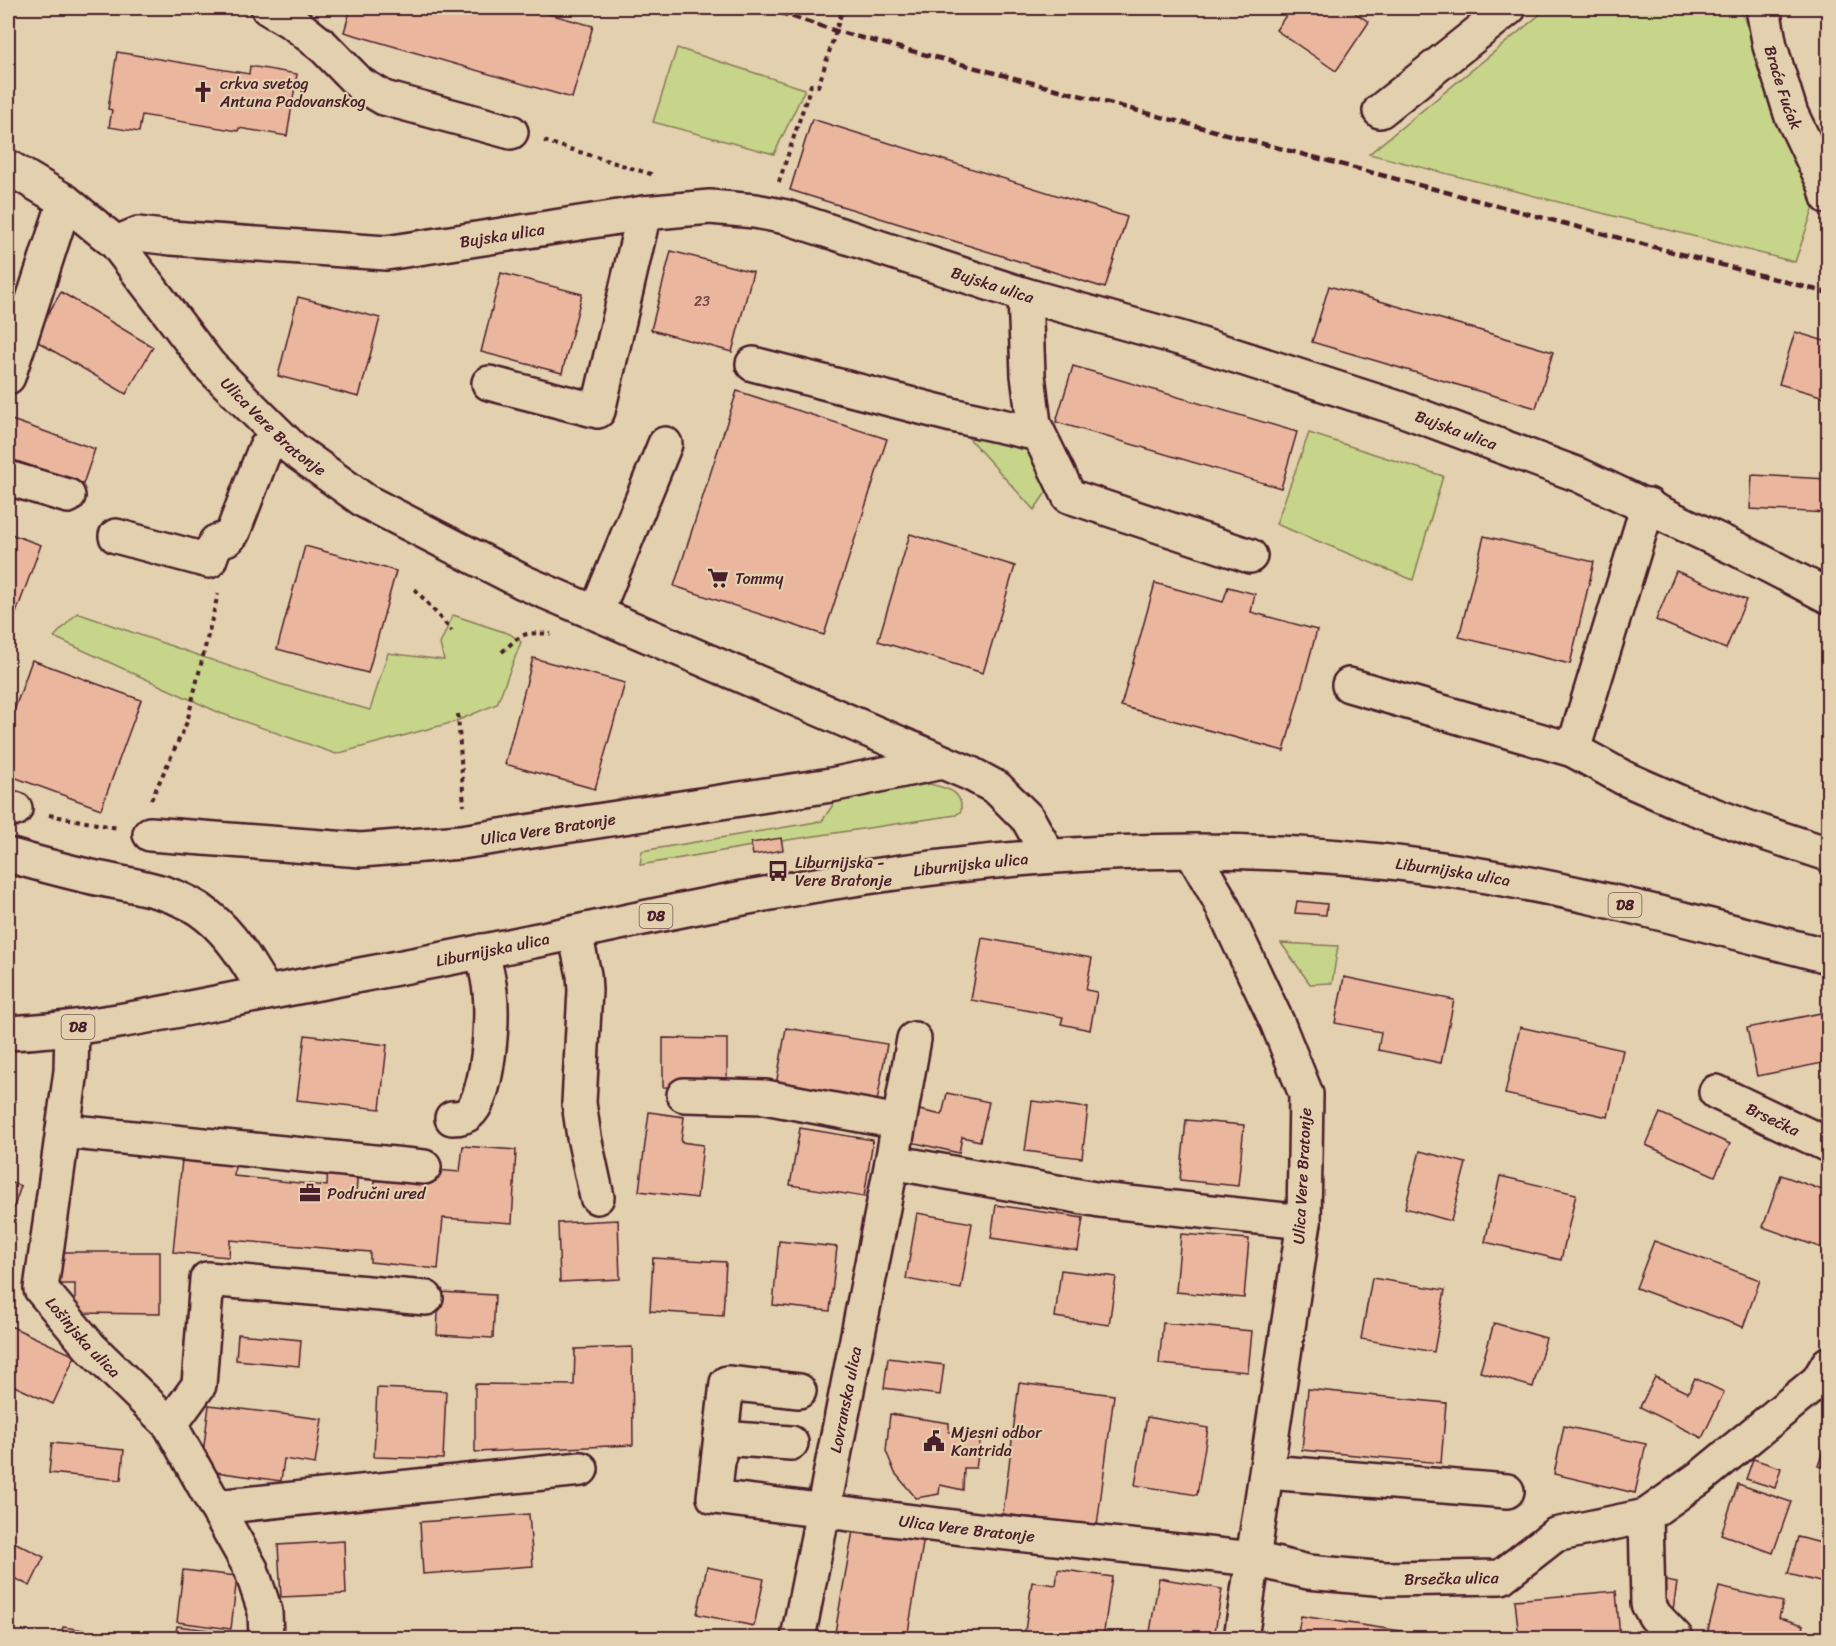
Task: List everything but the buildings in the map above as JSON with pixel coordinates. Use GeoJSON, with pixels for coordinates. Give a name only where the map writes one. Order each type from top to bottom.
{"type":"FeatureCollection","features":[{"type":"Feature","properties":{"kind":"street"},"geometry":{"type":"LineString","coordinates":[[268,8],[295,24],[324,47],[360,84],[384,98],[524,135]]}},
{"type":"Feature","properties":{"kind":"street"},"geometry":{"type":"LineString","coordinates":[[1380,111],[1509,8]]}},
{"type":"Feature","properties":{"kind":"street","name":"Braće Fućak"},"geometry":{"type":"LineString","coordinates":[[1764,8],[1770,46],[1791,114],[1828,196]]}},
{"type":"Feature","properties":{"kind":"street","name":"Ulica Vere Bratonje"},"geometry":{"type":"LineString","coordinates":[[8,167],[64,201],[116,243],[209,365],[293,449],[365,501],[523,582],[942,762],[997,788],[1028,819],[1048,855]]}},
{"type":"Feature","properties":{"kind":"street"},"geometry":{"type":"LineString","coordinates":[[8,377],[19,299],[64,201]]}},
{"type":"Feature","properties":{"kind":"street","name":"Bujska ulica"},"geometry":{"type":"LineString","coordinates":[[116,243],[138,234],[386,253],[644,213],[710,207],[756,211],[786,217],[1025,295],[1183,339],[1398,408],[1580,475],[1739,550],[1828,596]]}},
{"type":"Feature","properties":{"kind":"street"},"geometry":{"type":"LineString","coordinates":[[489,383],[598,411],[644,213]]}},
{"type":"Feature","properties":{"kind":"street"},"geometry":{"type":"LineString","coordinates":[[1025,295],[1028,375],[1034,424],[1069,496],[1250,556]]}},
{"type":"Feature","properties":{"kind":"street"},"geometry":{"type":"LineString","coordinates":[[753,364],[952,415],[1038,434]]}},
{"type":"Feature","properties":{"kind":"street"},"geometry":{"type":"LineString","coordinates":[[117,536],[209,561],[216,542],[228,538],[233,532],[261,459],[278,434]]}},
{"type":"Feature","properties":{"kind":"street"},"geometry":{"type":"LineString","coordinates":[[596,614],[665,444]]}},
{"type":"Feature","properties":{"kind":"street"},"geometry":{"type":"LineString","coordinates":[[8,478],[68,496]]}},
{"type":"Feature","properties":{"kind":"street"},"geometry":{"type":"LineString","coordinates":[[1573,750],[1648,506]]}},
{"type":"Feature","properties":{"kind":"street"},"geometry":{"type":"LineString","coordinates":[[1349,685],[1573,750],[1681,803],[1828,854]]}},
{"type":"Feature","properties":{"kind":"street","name":"Ulica Vere Bratonje"},"geometry":{"type":"LineString","coordinates":[[143,832],[361,850],[467,841],[831,784],[942,762]]}},
{"type":"Feature","properties":{"kind":"street","name":"Ulica Vere Bratonje"},"geometry":{"type":"LineString","coordinates":[[1192,852],[1218,897],[1277,1022],[1306,1094],[1304,1221],[1241,1638]]}},
{"type":"Feature","properties":{"kind":"street","name":"Liburnijska ulica"},"geometry":{"type":"LineString","coordinates":[[8,1033],[72,1028],[148,1016],[765,894],[914,869],[1048,855],[1257,852],[1418,865],[1520,881],[1620,903],[1828,956]]}},
{"type":"Feature","properties":{"kind":"street"},"geometry":{"type":"LineString","coordinates":[[8,855],[188,902],[208,915],[228,935],[266,993]]}},
{"type":"Feature","properties":{"kind":"street"},"geometry":{"type":"LineString","coordinates":[[575,933],[585,990],[579,1103],[597,1197]]}},
{"type":"Feature","properties":{"kind":"street"},"geometry":{"type":"LineString","coordinates":[[452,1118],[467,1116],[472,1110],[485,1075],[490,1037],[491,993],[482,951]]}},
{"type":"Feature","properties":{"kind":"street","name":"Lošinjska ulica"},"geometry":{"type":"LineString","coordinates":[[72,1028],[71,1071],[41,1289],[90,1347],[170,1425],[251,1569],[264,1611],[266,1638]]}},
{"type":"Feature","properties":{"kind":"street","name":"Lovranska ulica"},"geometry":{"type":"LineString","coordinates":[[798,1638],[892,1162],[914,1038]]}},
{"type":"Feature","properties":{"kind":"street","name":"Brsečka"},"geometry":{"type":"LineString","coordinates":[[1716,1092],[1828,1145]]}},
{"type":"Feature","properties":{"kind":"street"},"geometry":{"type":"LineString","coordinates":[[684,1095],[765,1097],[898,1122]]}},
{"type":"Feature","properties":{"kind":"street"},"geometry":{"type":"LineString","coordinates":[[63,1131],[424,1167]]}},
{"type":"Feature","properties":{"kind":"street"},"geometry":{"type":"LineString","coordinates":[[892,1162],[1100,1200],[1304,1221]]}},
{"type":"Feature","properties":{"kind":"street"},"geometry":{"type":"LineString","coordinates":[[170,1425],[199,1385],[207,1279],[426,1298]]}},
{"type":"Feature","properties":{"kind":"street","name":"Brsečka ulica"},"geometry":{"type":"LineString","coordinates":[[1254,1559],[1308,1572],[1386,1578],[1501,1577],[1555,1535],[1647,1516],[1701,1477],[1818,1381],[1828,1364]]}},
{"type":"Feature","properties":{"kind":"street"},"geometry":{"type":"LineString","coordinates":[[791,1443],[721,1438],[727,1383],[800,1391]]}},
{"type":"Feature","properties":{"kind":"street","name":"Ulica Vere Bratonje"},"geometry":{"type":"LineString","coordinates":[[721,1438],[714,1497],[978,1530],[1254,1559]]}},
{"type":"Feature","properties":{"kind":"street"},"geometry":{"type":"LineString","coordinates":[[216,1507],[581,1469]]}},
{"type":"Feature","properties":{"kind":"street"},"geometry":{"type":"LineString","coordinates":[[1267,1472],[1507,1491]]}},
{"type":"Feature","properties":{"kind":"street"},"geometry":{"type":"LineString","coordinates":[[1647,1516],[1648,1604],[1654,1616],[1676,1638]]}},
{"type":"Feature","properties":{"kind":"path"},"geometry":{"type":"LineString","coordinates":[[769,214],[811,85],[818,86],[843,8]]}},
{"type":"Feature","properties":{"kind":"path"},"geometry":{"type":"LineString","coordinates":[[524,135],[659,177]]}},
{"type":"Feature","properties":{"kind":"path"},"geometry":{"type":"LineString","coordinates":[[415,589],[452,631]]}},
{"type":"Feature","properties":{"kind":"path"},"geometry":{"type":"LineString","coordinates":[[502,652],[521,635],[534,633]]}},
{"type":"Feature","properties":{"kind":"path"},"geometry":{"type":"LineString","coordinates":[[56,817],[143,832],[187,722],[203,655]]}},
{"type":"Feature","properties":{"kind":"path"},"geometry":{"type":"LineString","coordinates":[[458,714],[467,841]]}},
{"type":"Feature","properties":{"kind":"green space"},"geometry":{"type":"Polygon","coordinates":[[[1548,8],[1740,8],[1815,204],[1795,262],[1369,154],[1548,8]]]}},
{"type":"Feature","properties":{"kind":"green space"},"geometry":{"type":"Polygon","coordinates":[[[677,48],[805,89],[774,154],[653,122],[677,48]]]}},
{"type":"Feature","properties":{"kind":"green space"},"geometry":{"type":"Polygon","coordinates":[[[955,423],[1015,436],[1043,465],[1049,488],[1034,510],[955,423]]]}},
{"type":"Feature","properties":{"kind":"green space"},"geometry":{"type":"Polygon","coordinates":[[[1309,433],[1443,476],[1413,580],[1276,524],[1309,433]]]}},
{"type":"Feature","properties":{"kind":"green space"},"geometry":{"type":"Polygon","coordinates":[[[77,613],[280,684],[370,710],[388,653],[444,660],[440,644],[453,615],[510,634],[521,642],[497,704],[454,722],[336,754],[220,713],[54,637],[77,613]]]}},
{"type":"Feature","properties":{"kind":"green space"},"geometry":{"type":"Polygon","coordinates":[[[930,784],[948,789],[957,795],[961,811],[956,815],[781,841],[751,843],[751,846],[640,865],[642,851],[822,821],[837,799],[930,784]]]}},
{"type":"Feature","properties":{"kind":"green space"},"geometry":{"type":"Polygon","coordinates":[[[1281,943],[1338,946],[1332,983],[1310,984],[1281,943]]]}},
{"type":"Feature","properties":{"kind":"railway"},"geometry":{"type":"LineString","coordinates":[[766,8],[836,31],[1828,293]]}},
{"type":"Feature","properties":{"kind":"place","name":"crkva svetog Antuna Padovanskog"},"geometry":{"type":"Point","coordinates":[203,92]}},
{"type":"Feature","properties":{"kind":"place","name":"Tommy"},"geometry":{"type":"Point","coordinates":[718,578]}},
{"type":"Feature","properties":{"kind":"place","name":"Liburnijska - Vere Bratonje"},"geometry":{"type":"Point","coordinates":[778,871]}},
{"type":"Feature","properties":{"kind":"place","name":"Područni ured"},"geometry":{"type":"Point","coordinates":[310,1193]}},
{"type":"Feature","properties":{"kind":"place","name":"Mjesni odbor Kantrida"},"geometry":{"type":"Point","coordinates":[934,1441]}}]}
